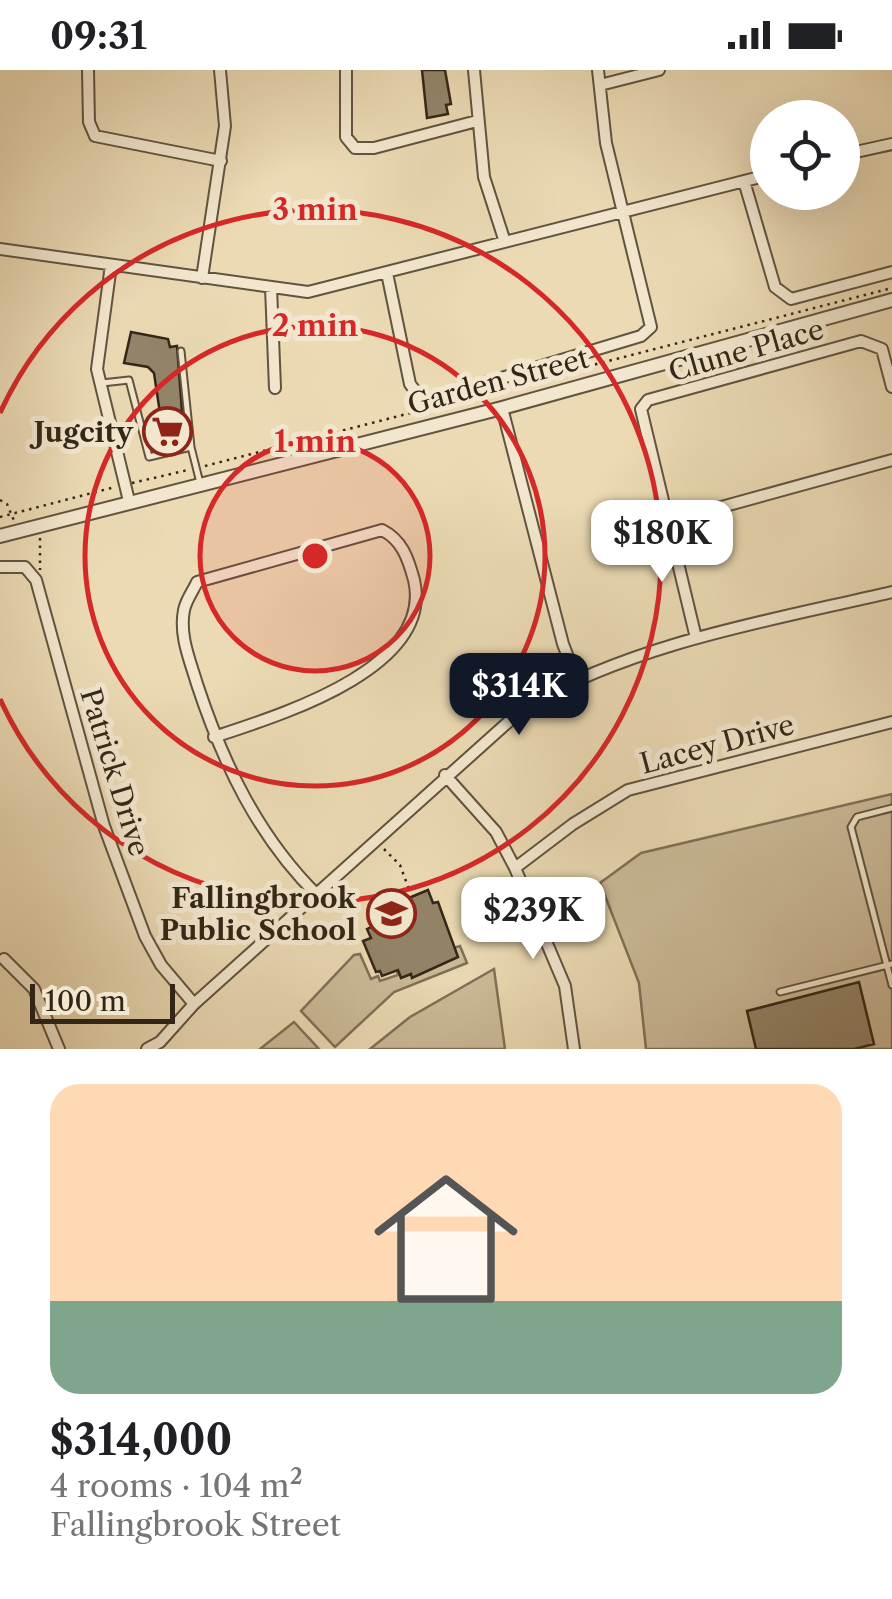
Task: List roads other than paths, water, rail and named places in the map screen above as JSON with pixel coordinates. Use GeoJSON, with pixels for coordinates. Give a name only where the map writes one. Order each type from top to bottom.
{"type":"FeatureCollection","features":[{"type":"Feature","properties":{"kind":"street"},"geometry":{"type":"LineString","coordinates":[[88,70],[89,122],[94,136],[221,161]]}},
{"type":"Feature","properties":{"kind":"street"},"geometry":{"type":"LineString","coordinates":[[202,278],[226,126],[220,70]]}},
{"type":"Feature","properties":{"kind":"street"},"geometry":{"type":"LineString","coordinates":[[346,70],[346,137],[355,148],[374,148],[477,121]]}},
{"type":"Feature","properties":{"kind":"street"},"geometry":{"type":"LineString","coordinates":[[474,70],[484,177],[504,239]]}},
{"type":"Feature","properties":{"kind":"street"},"geometry":{"type":"LineString","coordinates":[[388,273],[410,384],[419,396],[435,398],[642,336],[652,327],[606,143],[598,70]]}},
{"type":"Feature","properties":{"kind":"street"},"geometry":{"type":"LineString","coordinates":[[600,85],[659,70]]}},
{"type":"Feature","properties":{"kind":"street"},"geometry":{"type":"LineString","coordinates":[[860,150],[892,144]]}},
{"type":"Feature","properties":{"kind":"street"},"geometry":{"type":"LineString","coordinates":[[0,249],[308,292],[504,239],[750,180]]}},
{"type":"Feature","properties":{"kind":"street"},"geometry":{"type":"LineString","coordinates":[[744,181],[775,288],[792,299],[892,272]]}},
{"type":"Feature","properties":{"kind":"street"},"geometry":{"type":"LineString","coordinates":[[111,265],[100,325],[100,383],[129,500]]}},
{"type":"Feature","properties":{"kind":"street"},"geometry":{"type":"LineString","coordinates":[[271,288],[275,388]]}},
{"type":"Feature","properties":{"kind":"street","name":"Garden Street"},"geometry":{"type":"LineString","coordinates":[[0,536],[129,500],[502,408],[892,300]]}},
{"type":"Feature","properties":{"kind":"street","name":"Clune Place"},"geometry":{"type":"LineString","coordinates":[[696,638],[641,408],[648,400],[861,341],[882,349],[892,387]]}},
{"type":"Feature","properties":{"kind":"street"},"geometry":{"type":"LineString","coordinates":[[502,408],[562,644],[576,678]]}},
{"type":"Feature","properties":{"kind":"street"},"geometry":{"type":"LineString","coordinates":[[667,522],[892,460]]}},
{"type":"Feature","properties":{"kind":"street"},"geometry":{"type":"LineString","coordinates":[[214,737],[320,698],[364,673],[406,632],[418,599],[410,563],[396,537],[382,530],[197,582],[184,607],[183,639],[214,737],[258,822],[318,896]]}},
{"type":"Feature","properties":{"kind":"street","name":"Patrick Drive"},"geometry":{"type":"LineString","coordinates":[[0,567],[25,568],[36,580],[104,826],[146,936],[161,965],[194,1004]]}},
{"type":"Feature","properties":{"kind":"street"},"geometry":{"type":"LineString","coordinates":[[147,1049],[160,1042],[194,1004],[526,706],[576,678],[637,654],[892,592]]}},
{"type":"Feature","properties":{"kind":"street","name":"Lacey Drive"},"geometry":{"type":"LineString","coordinates":[[515,868],[628,790],[892,722]]}},
{"type":"Feature","properties":{"kind":"street"},"geometry":{"type":"LineString","coordinates":[[446,775],[496,832],[515,868],[565,986],[574,1049]]}},
{"type":"Feature","properties":{"kind":"street"},"geometry":{"type":"LineString","coordinates":[[4,959],[34,989],[59,1049]]}},
{"type":"Feature","properties":{"kind":"lane"},"geometry":{"type":"LineString","coordinates":[[181,351],[191,446],[200,483]]}},
{"type":"Feature","properties":{"kind":"lane"},"geometry":{"type":"LineString","coordinates":[[100,383],[129,380],[149,456],[191,446]]}},
{"type":"Feature","properties":{"kind":"lane"},"geometry":{"type":"LineString","coordinates":[[892,808],[857,817],[851,828],[890,964],[892,985]]}},
{"type":"Feature","properties":{"kind":"lane"},"geometry":{"type":"LineString","coordinates":[[780,992],[890,964]]}},
{"type":"Feature","properties":{"kind":"place","name":"Jugcity"},"geometry":{"type":"Point","coordinates":[168,432]}},
{"type":"Feature","properties":{"kind":"place","name":"Fallingbrook Public School"},"geometry":{"type":"Point","coordinates":[391,914]}}]}
